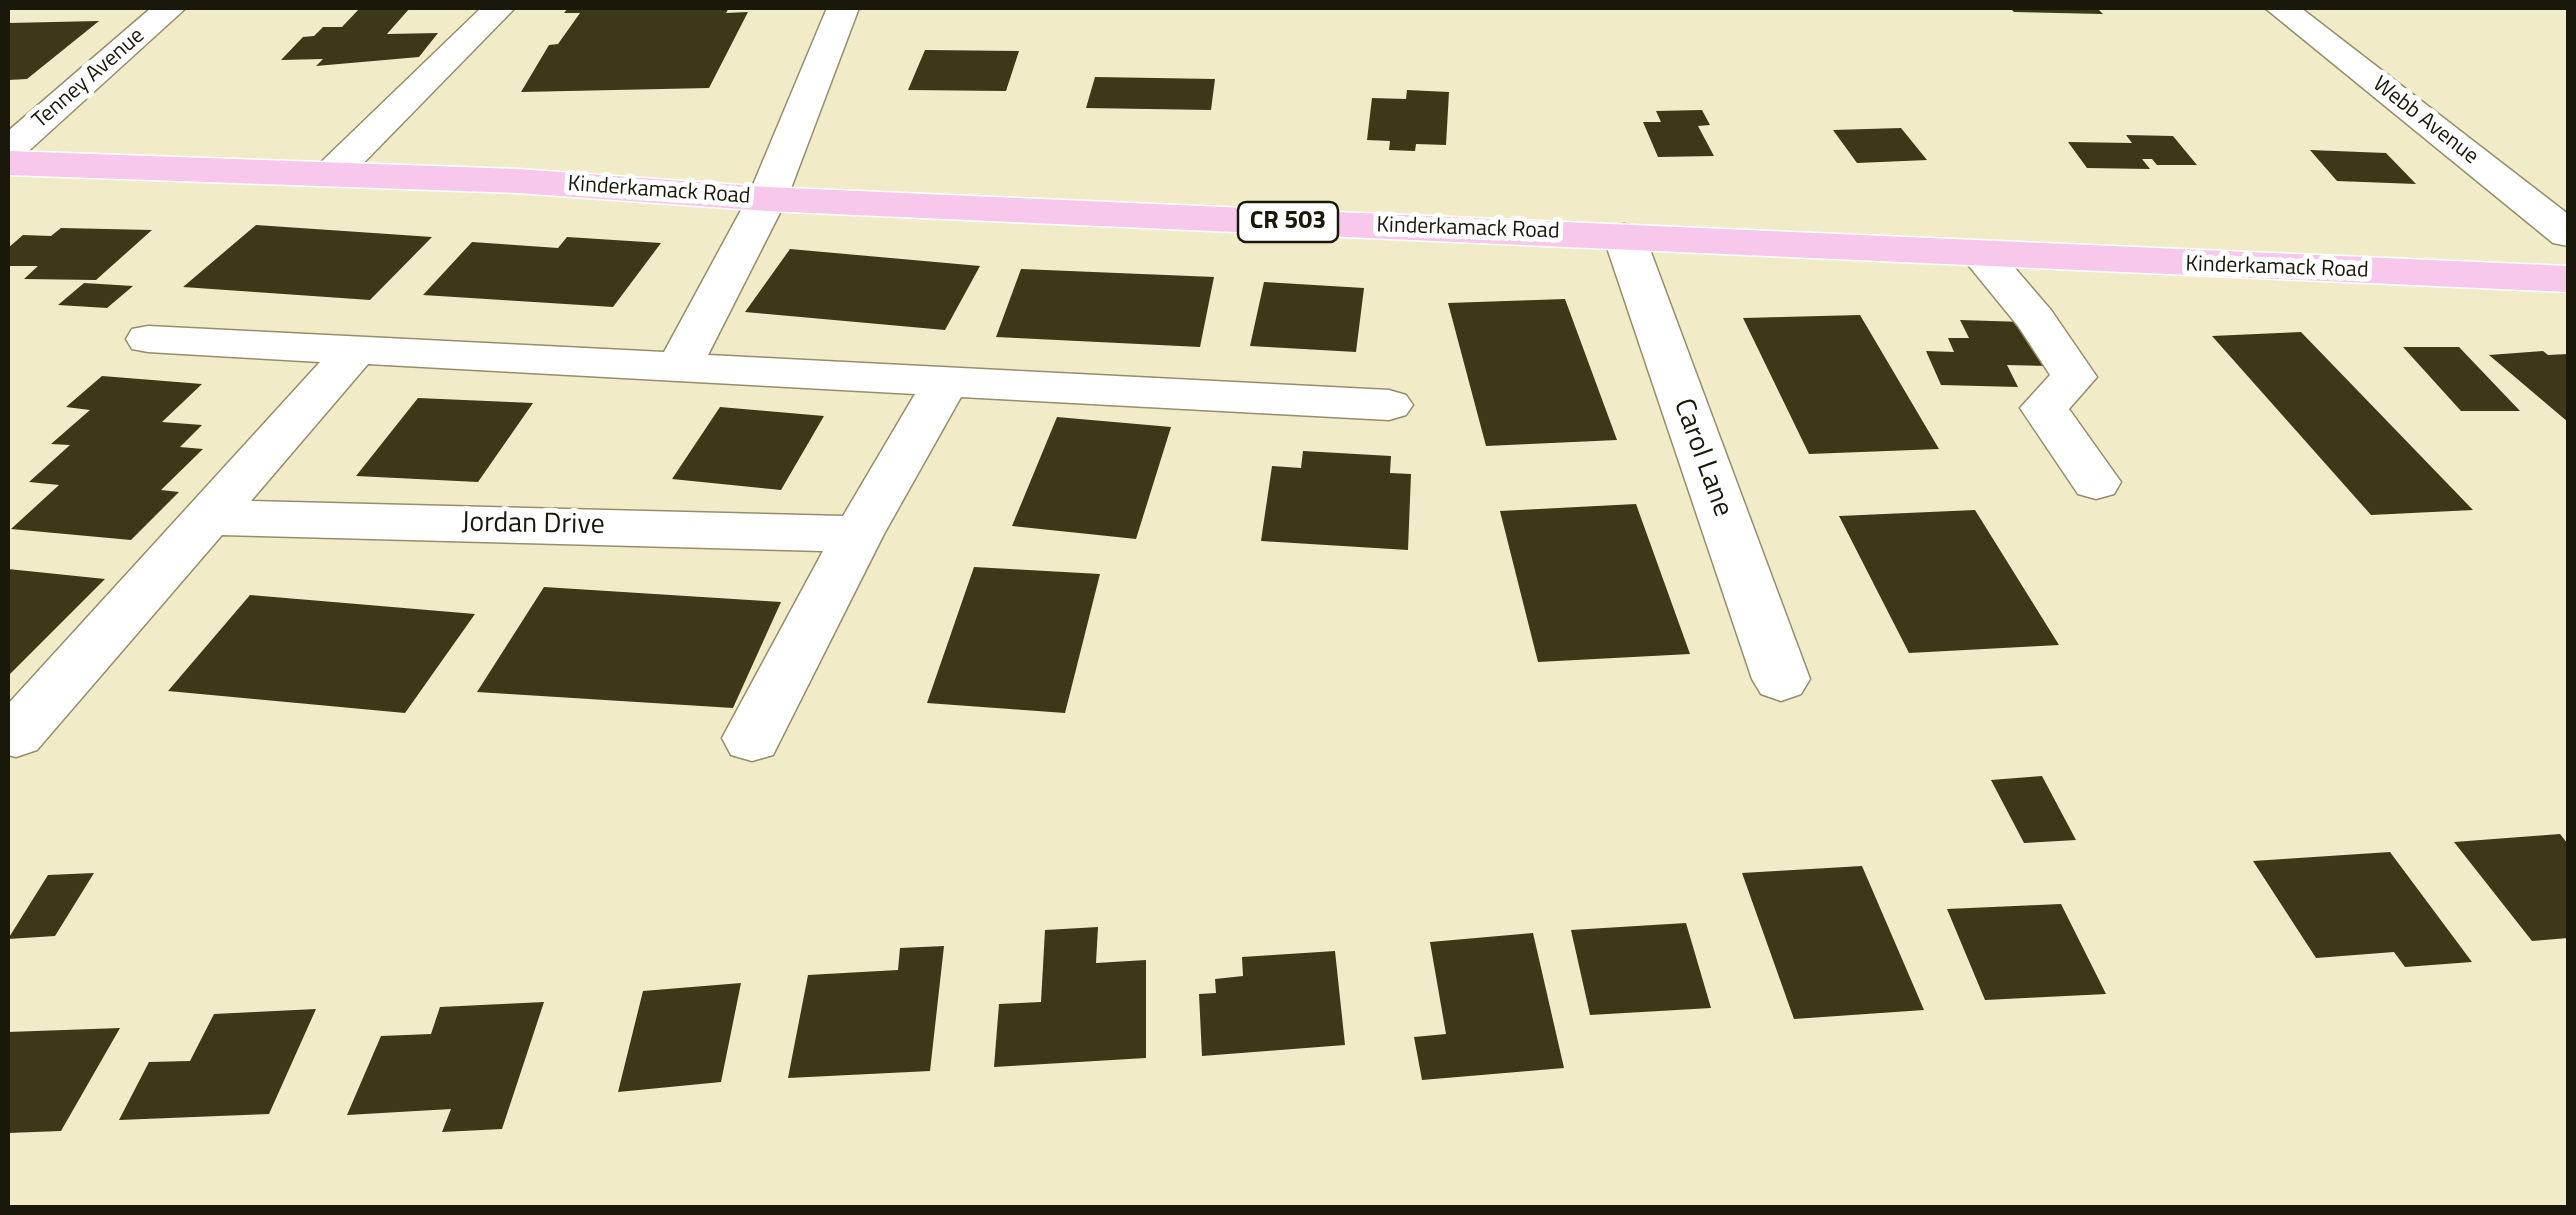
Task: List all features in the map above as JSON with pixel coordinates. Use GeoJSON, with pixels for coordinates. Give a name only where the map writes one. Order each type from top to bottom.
{"type":"FeatureCollection","features":[{"type":"Feature","properties":{"kind":"main road","name":"Kinderkamack Road"},"geometry":{"type":"LineString","coordinates":[[8,163],[332,173],[768,200],[2568,279]]}},
{"type":"Feature","properties":{"kind":"main road"},"geometry":{"type":"LineString","coordinates":[[2264,268],[2568,312]]}},
{"type":"Feature","properties":{"kind":"street","name":"Tenney Avenue"},"geometry":{"type":"LineString","coordinates":[[8,150],[170,8]]}},
{"type":"Feature","properties":{"kind":"street"},"geometry":{"type":"LineString","coordinates":[[332,173],[499,8]]}},
{"type":"Feature","properties":{"kind":"street"},"geometry":{"type":"LineString","coordinates":[[679,367],[768,200],[844,8]]}},
{"type":"Feature","properties":{"kind":"street","name":"Webb Avenue"},"geometry":{"type":"LineString","coordinates":[[2282,8],[2568,234]]}},
{"type":"Feature","properties":{"kind":"street","name":"Carol Lane"},"geometry":{"type":"LineString","coordinates":[[1624,236],[1781,679]]}},
{"type":"Feature","properties":{"kind":"street"},"geometry":{"type":"LineString","coordinates":[[1981,255],[2035,320],[2074,378],[2044,408],[2096,482]]}},
{"type":"Feature","properties":{"kind":"street"},"geometry":{"type":"LineString","coordinates":[[148,339],[1389,405]]}},
{"type":"Feature","properties":{"kind":"street"},"geometry":{"type":"LineString","coordinates":[[16,734],[356,350]]}},
{"type":"Feature","properties":{"kind":"street"},"geometry":{"type":"LineString","coordinates":[[752,738],[858,534],[946,381]]}},
{"type":"Feature","properties":{"kind":"street","name":"Jordan Drive"},"geometry":{"type":"LineString","coordinates":[[208,517],[858,534]]}},
{"type":"Feature","properties":{"kind":"building"},"geometry":{"type":"Polygon","coordinates":[[[360,8],[410,8],[387,34],[438,33],[419,57],[316,66],[323,59],[281,60],[303,37],[314,36],[323,27],[342,27],[360,8]]]}},
{"type":"Feature","properties":{"kind":"building"},"geometry":{"type":"Polygon","coordinates":[[[568,8],[729,8],[726,13],[748,12],[709,88],[521,92],[549,45],[558,44],[580,13],[564,13],[568,8]]]}},
{"type":"Feature","properties":{"kind":"building"},"geometry":{"type":"Polygon","coordinates":[[[2010,8],[2097,8],[2103,14],[2014,12],[2010,8]]]}},
{"type":"Feature","properties":{"kind":"building"},"geometry":{"type":"Polygon","coordinates":[[[99,21],[27,79],[8,80],[8,23],[99,21]]]}},
{"type":"Feature","properties":{"kind":"building"},"geometry":{"type":"Polygon","coordinates":[[[925,50],[1019,51],[1006,91],[908,90],[925,50]]]}},
{"type":"Feature","properties":{"kind":"building"},"geometry":{"type":"Polygon","coordinates":[[[1095,77],[1215,79],[1211,110],[1086,108],[1095,77]]]}},
{"type":"Feature","properties":{"kind":"building"},"geometry":{"type":"Polygon","coordinates":[[[1407,90],[1449,92],[1446,145],[1416,144],[1415,151],[1389,150],[1390,141],[1367,140],[1372,98],[1406,99],[1407,90]]]}},
{"type":"Feature","properties":{"kind":"building"},"geometry":{"type":"Polygon","coordinates":[[[1702,110],[1710,125],[1698,126],[1714,156],[1658,157],[1643,122],[1661,122],[1656,111],[1702,110]]]}},
{"type":"Feature","properties":{"kind":"building"},"geometry":{"type":"Polygon","coordinates":[[[1901,128],[1927,160],[1857,163],[1833,130],[1901,128]]]}},
{"type":"Feature","properties":{"kind":"building"},"geometry":{"type":"Polygon","coordinates":[[[2126,135],[2173,136],[2197,165],[2157,165],[2152,159],[2142,159],[2150,169],[2087,168],[2068,142],[2132,143],[2126,135]]]}},
{"type":"Feature","properties":{"kind":"building"},"geometry":{"type":"Polygon","coordinates":[[[2310,150],[2386,153],[2416,184],[2337,181],[2310,150]]]}},
{"type":"Feature","properties":{"kind":"building"},"geometry":{"type":"Polygon","coordinates":[[[256,225],[432,237],[370,300],[183,287],[256,225]]]}},
{"type":"Feature","properties":{"kind":"building"},"geometry":{"type":"Polygon","coordinates":[[[61,228],[152,230],[96,280],[24,279],[38,266],[8,266],[8,248],[23,235],[51,236],[61,228]]]}},
{"type":"Feature","properties":{"kind":"building"},"geometry":{"type":"Polygon","coordinates":[[[567,237],[661,243],[613,307],[423,295],[472,242],[558,248],[567,237]]]}},
{"type":"Feature","properties":{"kind":"building"},"geometry":{"type":"Polygon","coordinates":[[[790,249],[980,266],[945,330],[745,312],[790,249]]]}},
{"type":"Feature","properties":{"kind":"building"},"geometry":{"type":"Polygon","coordinates":[[[1021,269],[1214,277],[1200,347],[996,337],[1021,269]]]}},
{"type":"Feature","properties":{"kind":"building"},"geometry":{"type":"Polygon","coordinates":[[[1264,282],[1364,288],[1356,352],[1250,346],[1264,282]]]}},
{"type":"Feature","properties":{"kind":"building"},"geometry":{"type":"Polygon","coordinates":[[[84,283],[133,286],[107,308],[58,305],[84,283]]]}},
{"type":"Feature","properties":{"kind":"building"},"geometry":{"type":"Polygon","coordinates":[[[1565,299],[1617,440],[1486,446],[1448,303],[1565,299]]]}},
{"type":"Feature","properties":{"kind":"building"},"geometry":{"type":"Polygon","coordinates":[[[1860,315],[1939,449],[1809,454],[1743,318],[1860,315]]]}},
{"type":"Feature","properties":{"kind":"building"},"geometry":{"type":"Polygon","coordinates":[[[1960,320],[2024,322],[2048,366],[2007,365],[2018,387],[1941,385],[1926,351],[1954,352],[1948,338],[1969,338],[1960,320]]]}},
{"type":"Feature","properties":{"kind":"building"},"geometry":{"type":"Polygon","coordinates":[[[2301,332],[2473,510],[2371,515],[2212,336],[2301,332]]]}},
{"type":"Feature","properties":{"kind":"building"},"geometry":{"type":"Polygon","coordinates":[[[2403,347],[2459,347],[2520,411],[2461,411],[2403,347]]]}},
{"type":"Feature","properties":{"kind":"building"},"geometry":{"type":"Polygon","coordinates":[[[2543,351],[2548,355],[2568,354],[2568,422],[2489,355],[2543,351]]]}},
{"type":"Feature","properties":{"kind":"building"},"geometry":{"type":"Polygon","coordinates":[[[102,376],[202,384],[162,422],[202,425],[180,447],[203,449],[161,490],[179,492],[131,540],[11,529],[59,485],[29,482],[70,445],[51,444],[90,410],[66,407],[102,376]]]}},
{"type":"Feature","properties":{"kind":"building"},"geometry":{"type":"Polygon","coordinates":[[[418,398],[533,403],[478,482],[356,476],[418,398]]]}},
{"type":"Feature","properties":{"kind":"building"},"geometry":{"type":"Polygon","coordinates":[[[720,407],[824,416],[781,490],[672,479],[720,407]]]}},
{"type":"Feature","properties":{"kind":"building"},"geometry":{"type":"Polygon","coordinates":[[[1057,417],[1171,427],[1136,539],[1012,526],[1057,417]]]}},
{"type":"Feature","properties":{"kind":"building"},"geometry":{"type":"Polygon","coordinates":[[[1303,451],[1391,456],[1390,473],[1411,474],[1408,550],[1261,541],[1272,466],[1301,468],[1303,451]]]}},
{"type":"Feature","properties":{"kind":"building"},"geometry":{"type":"Polygon","coordinates":[[[1636,504],[1690,654],[1538,662],[1500,511],[1636,504]]]}},
{"type":"Feature","properties":{"kind":"building"},"geometry":{"type":"Polygon","coordinates":[[[1975,510],[2059,645],[1909,653],[1839,516],[1975,510]]]}},
{"type":"Feature","properties":{"kind":"building"},"geometry":{"type":"Polygon","coordinates":[[[974,567],[1100,574],[1065,713],[927,703],[974,567]]]}},
{"type":"Feature","properties":{"kind":"building"},"geometry":{"type":"Polygon","coordinates":[[[8,569],[105,579],[8,676],[8,569]]]}},
{"type":"Feature","properties":{"kind":"building"},"geometry":{"type":"Polygon","coordinates":[[[544,587],[781,602],[733,708],[477,692],[544,587]]]}},
{"type":"Feature","properties":{"kind":"building"},"geometry":{"type":"Polygon","coordinates":[[[250,595],[475,614],[405,713],[168,691],[250,595]]]}},
{"type":"Feature","properties":{"kind":"building"},"geometry":{"type":"Polygon","coordinates":[[[2042,776],[2076,840],[2024,843],[1991,780],[2042,776]]]}},
{"type":"Feature","properties":{"kind":"building"},"geometry":{"type":"Polygon","coordinates":[[[2560,834],[2568,844],[2568,938],[2532,941],[2454,842],[2560,834]]]}},
{"type":"Feature","properties":{"kind":"building"},"geometry":{"type":"Polygon","coordinates":[[[2390,852],[2472,962],[2405,967],[2394,952],[2316,958],[2253,861],[2390,852]]]}},
{"type":"Feature","properties":{"kind":"building"},"geometry":{"type":"Polygon","coordinates":[[[1862,866],[1924,1010],[1794,1019],[1742,873],[1862,866]]]}},
{"type":"Feature","properties":{"kind":"building"},"geometry":{"type":"Polygon","coordinates":[[[94,873],[55,936],[8,939],[48,875],[94,873]]]}},
{"type":"Feature","properties":{"kind":"building"},"geometry":{"type":"Polygon","coordinates":[[[2061,904],[2106,994],[1985,1000],[1947,909],[2061,904]]]}},
{"type":"Feature","properties":{"kind":"building"},"geometry":{"type":"Polygon","coordinates":[[[1686,923],[1711,1008],[1590,1015],[1571,930],[1686,923]]]}},
{"type":"Feature","properties":{"kind":"building"},"geometry":{"type":"Polygon","coordinates":[[[1098,927],[1096,963],[1146,960],[1146,1058],[994,1067],[999,1004],[1041,1002],[1045,930],[1098,927]]]}},
{"type":"Feature","properties":{"kind":"building"},"geometry":{"type":"Polygon","coordinates":[[[1533,933],[1564,1068],[1422,1080],[1414,1037],[1446,1034],[1430,942],[1533,933]]]}},
{"type":"Feature","properties":{"kind":"building"},"geometry":{"type":"Polygon","coordinates":[[[944,946],[930,1071],[788,1078],[808,975],[898,970],[900,948],[944,946]]]}},
{"type":"Feature","properties":{"kind":"building"},"geometry":{"type":"Polygon","coordinates":[[[1335,951],[1345,1045],[1202,1056],[1199,994],[1216,993],[1215,979],[1243,976],[1242,957],[1335,951]]]}},
{"type":"Feature","properties":{"kind":"building"},"geometry":{"type":"Polygon","coordinates":[[[741,983],[721,1082],[618,1092],[643,991],[741,983]]]}},
{"type":"Feature","properties":{"kind":"building"},"geometry":{"type":"Polygon","coordinates":[[[544,1002],[502,1129],[442,1132],[451,1109],[347,1115],[381,1036],[431,1034],[440,1007],[544,1002]]]}},
{"type":"Feature","properties":{"kind":"building"},"geometry":{"type":"Polygon","coordinates":[[[316,1009],[269,1114],[119,1120],[149,1062],[190,1061],[214,1014],[316,1009]]]}},
{"type":"Feature","properties":{"kind":"building"},"geometry":{"type":"Polygon","coordinates":[[[120,1028],[61,1131],[8,1133],[8,1032],[120,1028]]]}}]}
